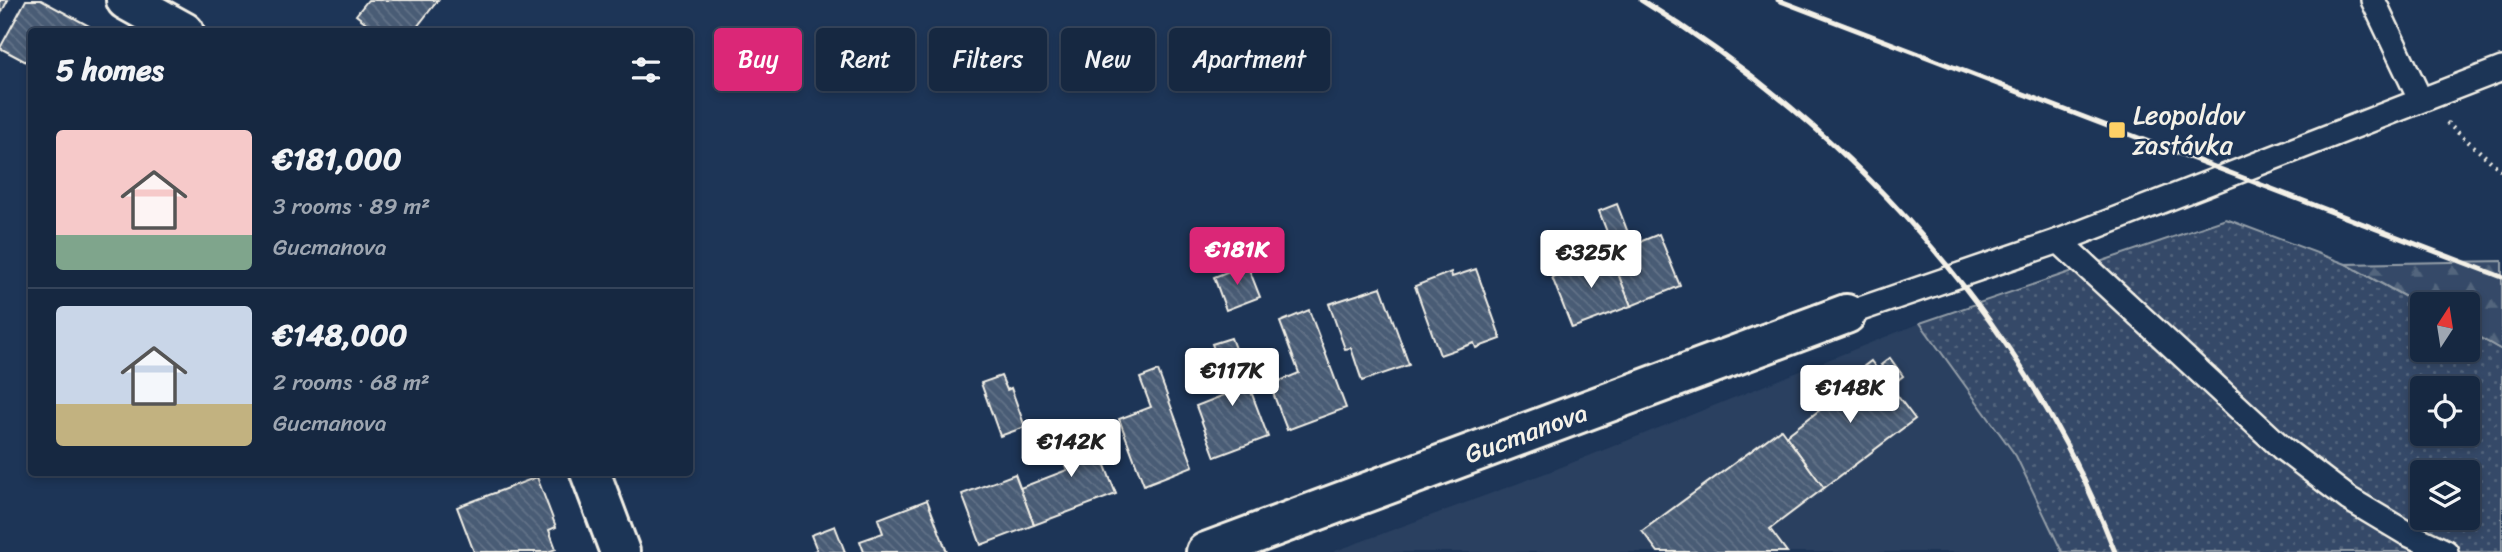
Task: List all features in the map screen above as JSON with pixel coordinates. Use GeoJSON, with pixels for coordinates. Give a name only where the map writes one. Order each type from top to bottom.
{"type":"FeatureCollection","features":[{"type":"Feature","properties":{"kind":"street"},"geometry":{"type":"LineString","coordinates":[[126,0],[177,28]]}},
{"type":"Feature","properties":{"kind":"street","name":"Gucmanova"},"geometry":{"type":"LineString","coordinates":[[1206,552],[1846,314]]}},
{"type":"Feature","properties":{"kind":"street"},"geometry":{"type":"LineString","coordinates":[[592,476],[620,552]]}},
{"type":"Feature","properties":{"kind":"lane"},"geometry":{"type":"LineString","coordinates":[[2373,0],[2420,99]]}},
{"type":"Feature","properties":{"kind":"lane"},"geometry":{"type":"LineString","coordinates":[[1846,314],[2059,241],[2502,69]]}},
{"type":"Feature","properties":{"kind":"lane"},"geometry":{"type":"LineString","coordinates":[[2059,241],[2282,448],[2349,499],[2406,533],[2446,552]]}},
{"type":"Feature","properties":{"kind":"path"},"geometry":{"type":"LineString","coordinates":[[2420,99],[2502,171]]}},
{"type":"Feature","properties":{"kind":"shaded area"},"geometry":{"type":"Polygon","coordinates":[[[1920,323],[2016,456],[2062,552],[1333,552],[1554,470],[1920,323]]]}},
{"type":"Feature","properties":{"kind":"green space"},"geometry":{"type":"Polygon","coordinates":[[[2226,219],[2346,264],[2410,299],[2410,362],[2480,362],[2480,338],[2502,350],[2502,552],[2062,552],[2016,456],[1920,323],[2226,219]]]}},
{"type":"Feature","properties":{"kind":"green space"},"geometry":{"type":"Polygon","coordinates":[[[2502,261],[2502,350],[2480,338],[2480,292],[2410,292],[2410,299],[2346,264],[2502,261]]]}},
{"type":"Feature","properties":{"kind":"building"},"geometry":{"type":"Polygon","coordinates":[[[0,0],[8,0],[0,15],[0,0]]]}},
{"type":"Feature","properties":{"kind":"building"},"geometry":{"type":"Polygon","coordinates":[[[26,0],[41,0],[89,26],[28,28],[28,63],[0,48],[26,0]]]}},
{"type":"Feature","properties":{"kind":"building"},"geometry":{"type":"Polygon","coordinates":[[[368,0],[438,0],[416,28],[373,28],[356,15],[368,0]]]}},
{"type":"Feature","properties":{"kind":"building"},"geometry":{"type":"Polygon","coordinates":[[[1617,204],[1630,238],[1612,245],[1599,211],[1617,204]]]}},
{"type":"Feature","properties":{"kind":"building"},"geometry":{"type":"Polygon","coordinates":[[[1659,234],[1680,286],[1631,306],[1610,254],[1659,234]]]}},
{"type":"Feature","properties":{"kind":"building"},"geometry":{"type":"Polygon","coordinates":[[[1610,254],[1631,306],[1572,328],[1552,277],[1575,267],[1573,261],[1584,257],[1587,263],[1610,254]]]}},
{"type":"Feature","properties":{"kind":"building"},"geometry":{"type":"Polygon","coordinates":[[[1247,264],[1260,297],[1226,310],[1214,277],[1247,264]]]}},
{"type":"Feature","properties":{"kind":"building"},"geometry":{"type":"Polygon","coordinates":[[[1476,269],[1501,339],[1476,348],[1474,343],[1440,355],[1415,286],[1451,272],[1452,277],[1476,269]]]}},
{"type":"Feature","properties":{"kind":"building"},"geometry":{"type":"Polygon","coordinates":[[[1381,287],[1409,365],[1362,381],[1351,348],[1345,349],[1329,304],[1381,287]]]}},
{"type":"Feature","properties":{"kind":"building"},"geometry":{"type":"Polygon","coordinates":[[[1309,310],[1346,408],[1287,430],[1270,385],[1299,373],[1280,322],[1309,310]]]}},
{"type":"Feature","properties":{"kind":"building"},"geometry":{"type":"Polygon","coordinates":[[[1231,338],[1268,437],[1215,457],[1196,406],[1237,390],[1231,376],[1225,378],[1212,344],[1231,338]]]}},
{"type":"Feature","properties":{"kind":"building"},"geometry":{"type":"Polygon","coordinates":[[[1890,358],[1903,376],[1894,383],[1881,365],[1890,358]]]}},
{"type":"Feature","properties":{"kind":"building"},"geometry":{"type":"Polygon","coordinates":[[[1871,361],[1915,419],[1824,488],[1786,436],[1835,398],[1830,392],[1871,361]]]}},
{"type":"Feature","properties":{"kind":"building"},"geometry":{"type":"Polygon","coordinates":[[[1158,371],[1193,466],[1144,485],[1119,419],[1151,407],[1140,378],[1158,371]]]}},
{"type":"Feature","properties":{"kind":"building"},"geometry":{"type":"Polygon","coordinates":[[[1001,376],[1007,390],[1011,388],[1025,427],[1000,436],[981,383],[1001,376]]]}},
{"type":"Feature","properties":{"kind":"building"},"geometry":{"type":"Polygon","coordinates":[[[1089,424],[1116,494],[1034,525],[1020,488],[1067,470],[1054,436],[1089,424]]]}},
{"type":"Feature","properties":{"kind":"building"},"geometry":{"type":"Polygon","coordinates":[[[1781,429],[1824,488],[1770,529],[1787,552],[1658,552],[1642,531],[1781,429]]]}},
{"type":"Feature","properties":{"kind":"building"},"geometry":{"type":"Polygon","coordinates":[[[1015,474],[1034,525],[981,545],[962,494],[1015,474]]]}},
{"type":"Feature","properties":{"kind":"building"},"geometry":{"type":"Polygon","coordinates":[[[537,477],[556,527],[549,530],[556,549],[548,552],[474,552],[457,507],[537,477]]]}},
{"type":"Feature","properties":{"kind":"building"},"geometry":{"type":"Polygon","coordinates":[[[927,500],[947,552],[864,552],[860,541],[883,533],[878,519],[927,500]]]}},
{"type":"Feature","properties":{"kind":"building"},"geometry":{"type":"Polygon","coordinates":[[[835,526],[845,552],[812,552],[817,550],[811,535],[835,526]]]}},
{"type":"Feature","properties":{"kind":"railway"},"geometry":{"type":"LineString","coordinates":[[1641,0],[1718,51],[1791,108],[1860,170],[1923,237],[1981,310],[2033,386],[2078,467],[2115,552]]}},
{"type":"Feature","properties":{"kind":"railway"},"geometry":{"type":"LineString","coordinates":[[1778,0],[2502,277]]}},
{"type":"Feature","properties":{"kind":"place","name":"Leopoldov zastávka"},"geometry":{"type":"Point","coordinates":[2117,130]}}]}
